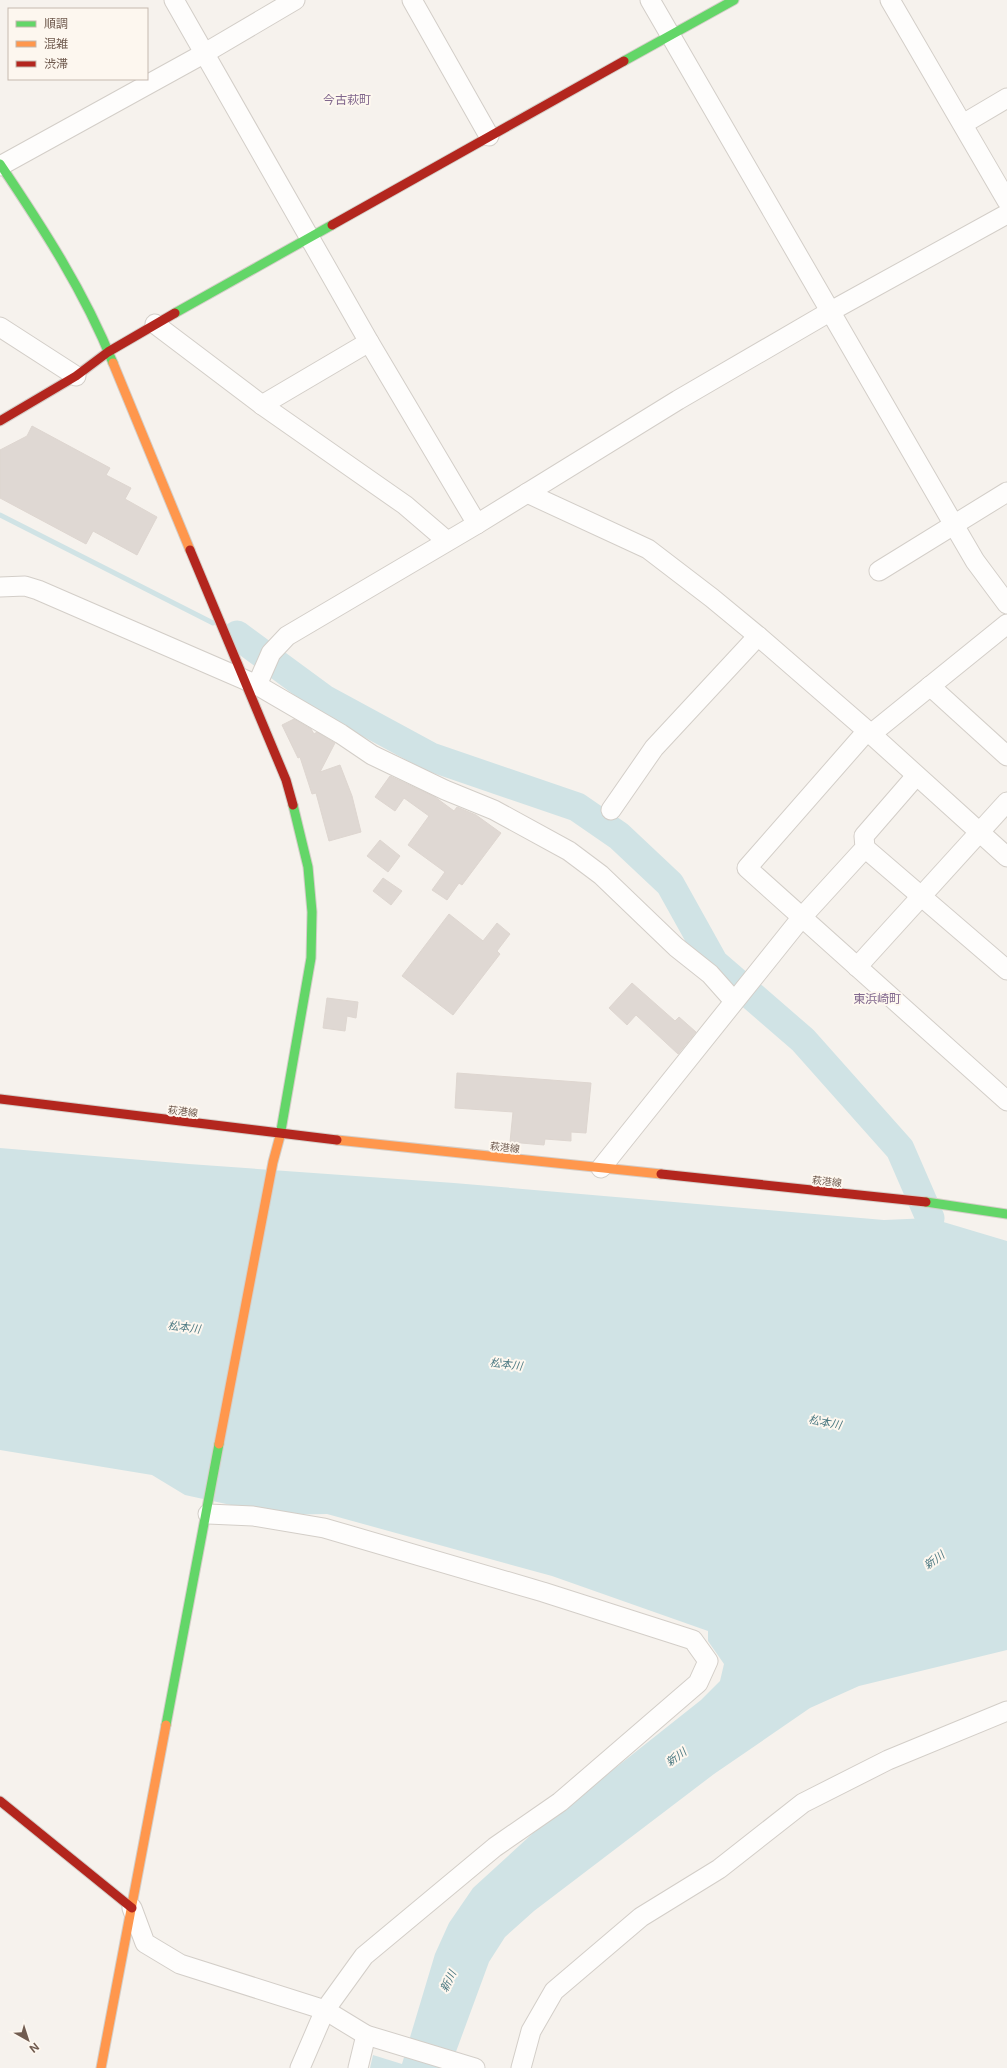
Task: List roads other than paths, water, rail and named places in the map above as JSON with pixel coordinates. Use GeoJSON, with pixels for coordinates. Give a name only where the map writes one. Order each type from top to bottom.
{"type":"FeatureCollection","features":[{"type":"Feature","properties":{"kind":"street"},"geometry":{"type":"LineString","coordinates":[[174,0],[369,342],[477,524]]}},
{"type":"Feature","properties":{"kind":"street"},"geometry":{"type":"LineString","coordinates":[[102,2068],[209,1509],[273,1162],[281,1134],[311,958],[312,912],[308,867],[300,827],[288,787],[250,682],[84,298],[57,250],[0,165],[205,53],[295,0]]}},
{"type":"Feature","properties":{"kind":"street"},"geometry":{"type":"LineString","coordinates":[[412,0],[489,136]]}},
{"type":"Feature","properties":{"kind":"street"},"geometry":{"type":"LineString","coordinates":[[650,0],[975,561],[1007,604]]}},
{"type":"Feature","properties":{"kind":"street"},"geometry":{"type":"LineString","coordinates":[[0,421],[76,376],[108,352],[155,324],[734,0]]}},
{"type":"Feature","properties":{"kind":"street"},"geometry":{"type":"LineString","coordinates":[[890,0],[1007,201]]}},
{"type":"Feature","properties":{"kind":"street"},"geometry":{"type":"LineString","coordinates":[[963,124],[1007,98]]}},
{"type":"Feature","properties":{"kind":"street"},"geometry":{"type":"LineString","coordinates":[[250,682],[287,636],[477,524],[678,400],[831,311],[1007,214]]}},
{"type":"Feature","properties":{"kind":"street"},"geometry":{"type":"LineString","coordinates":[[155,324],[262,405],[405,505],[447,541]]}},
{"type":"Feature","properties":{"kind":"street"},"geometry":{"type":"LineString","coordinates":[[0,327],[76,376]]}},
{"type":"Feature","properties":{"kind":"street"},"geometry":{"type":"LineString","coordinates":[[262,405],[369,342]]}},
{"type":"Feature","properties":{"kind":"street"},"geometry":{"type":"LineString","coordinates":[[879,571],[1007,492]]}},
{"type":"Feature","properties":{"kind":"street"},"geometry":{"type":"LineString","coordinates":[[527,493],[648,549],[712,598],[758,636],[869,732],[1007,857]]}},
{"type":"Feature","properties":{"kind":"street"},"geometry":{"type":"LineString","coordinates":[[0,587],[25,586],[38,590],[250,682],[341,734],[372,755],[445,790],[494,810],[570,851],[601,875],[676,947],[710,974],[737,999]]}},
{"type":"Feature","properties":{"kind":"street"},"geometry":{"type":"LineString","coordinates":[[1007,624],[930,686],[869,732],[747,868],[1007,1101]]}},
{"type":"Feature","properties":{"kind":"street"},"geometry":{"type":"LineString","coordinates":[[611,810],[654,748],[758,636]]}},
{"type":"Feature","properties":{"kind":"street"},"geometry":{"type":"LineString","coordinates":[[930,686],[1007,756]]}},
{"type":"Feature","properties":{"kind":"street"},"geometry":{"type":"LineString","coordinates":[[916,776],[864,836],[865,848],[1007,970]]}},
{"type":"Feature","properties":{"kind":"street"},"geometry":{"type":"LineString","coordinates":[[857,967],[1007,802]]}},
{"type":"Feature","properties":{"kind":"street"},"geometry":{"type":"LineString","coordinates":[[601,1168],[802,917],[865,848]]}},
{"type":"Feature","properties":{"kind":"street","name":"萩港線"},"geometry":{"type":"LineString","coordinates":[[0,1099],[281,1134],[954,1205],[1007,1214]]}},
{"type":"Feature","properties":{"kind":"street"},"geometry":{"type":"LineString","coordinates":[[209,1509],[324,1528],[543,1592],[693,1640],[708,1661],[698,1683],[560,1802],[495,1847],[364,1956],[326,2010],[300,2068]]}},
{"type":"Feature","properties":{"kind":"street"},"geometry":{"type":"LineString","coordinates":[[521,2068],[531,2031],[554,1991],[641,1917],[719,1869],[803,1803],[888,1760],[1007,1712]]}},
{"type":"Feature","properties":{"kind":"street"},"geometry":{"type":"LineString","coordinates":[[0,1801],[132,1908],[145,1944],[180,1964],[326,2010],[366,2035],[473,2067]]}},
{"type":"Feature","properties":{"kind":"street"},"geometry":{"type":"LineString","coordinates":[[358,2068],[366,2035]]}},
{"type":"Feature","properties":{"kind":"water"},"geometry":{"type":"Polygon","coordinates":[[[0,1148],[189,1164],[454,1183],[884,1220],[930,1218],[1007,1241],[1007,1650],[859,1686],[810,1708],[714,1774],[534,1911],[505,1937],[489,1962],[450,2068],[370,2068],[373,2055],[402,2064],[435,1954],[449,1923],[473,1888],[532,1834],[701,1700],[720,1681],[724,1664],[708,1641],[708,1631],[552,1576],[327,1514],[276,1515],[185,1495],[152,1475],[0,1450],[0,1148]]]}},
{"type":"Feature","properties":{"kind":"waterway"},"geometry":{"type":"LineString","coordinates":[[0,515],[213,623]]}},
{"type":"Feature","properties":{"kind":"waterway"},"geometry":{"type":"LineString","coordinates":[[237,635],[324,699],[431,757],[577,807],[619,836],[670,884],[714,963],[803,1040],[900,1149],[930,1218]]}},
{"type":"Feature","properties":{"kind":"district","name":"今古萩町"},"geometry":{"type":"Point","coordinates":[347,99]}},
{"type":"Feature","properties":{"kind":"district","name":"東浜崎町"},"geometry":{"type":"Point","coordinates":[877,998]}},
{"type":"Feature","properties":{"kind":"water label","name":"松本川"},"geometry":{"type":"Point","coordinates":[184,1327]}},
{"type":"Feature","properties":{"kind":"water label","name":"松本川"},"geometry":{"type":"Point","coordinates":[506,1364]}},
{"type":"Feature","properties":{"kind":"water label","name":"松本川"},"geometry":{"type":"Point","coordinates":[825,1422]}},
{"type":"Feature","properties":{"kind":"water label","name":"新川"},"geometry":{"type":"Point","coordinates":[934,1560]}},
{"type":"Feature","properties":{"kind":"water label","name":"新川"},"geometry":{"type":"Point","coordinates":[676,1757]}},
{"type":"Feature","properties":{"kind":"water label","name":"新川"},"geometry":{"type":"Point","coordinates":[448,1981]}}]}
